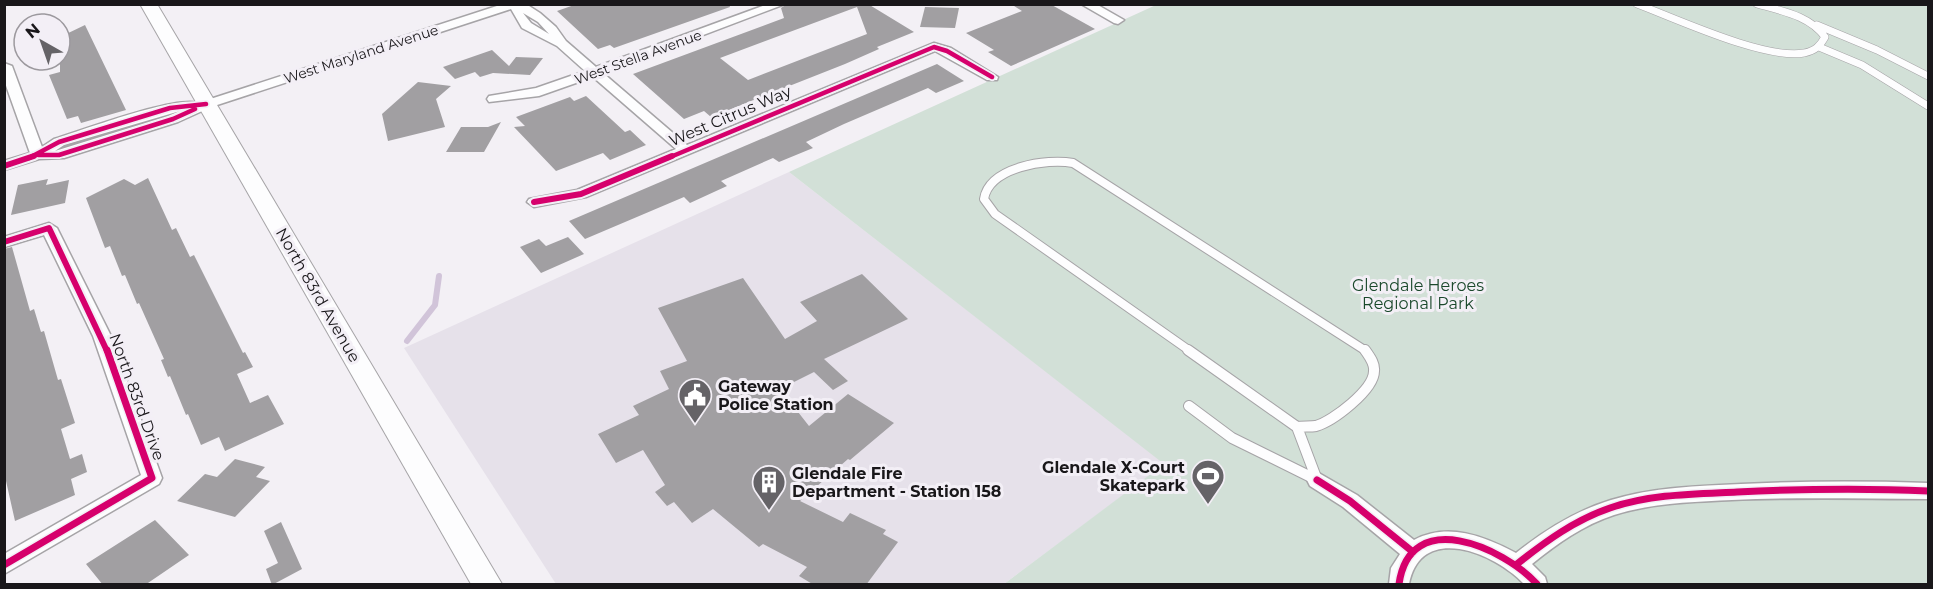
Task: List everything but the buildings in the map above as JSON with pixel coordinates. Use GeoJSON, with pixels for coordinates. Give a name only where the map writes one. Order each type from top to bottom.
{"type":"FeatureCollection","features":[{"type":"Feature","properties":{"kind":"main road","name":"North 83rd Avenue"},"geometry":{"type":"LineString","coordinates":[[148,4],[488,585]]}},
{"type":"Feature","properties":{"kind":"street","name":"West Stella Avenue"},"geometry":{"type":"LineString","coordinates":[[494,99],[539,93],[780,4]]}},
{"type":"Feature","properties":{"kind":"street"},"geometry":{"type":"LineString","coordinates":[[1086,4],[1118,20]]}},
{"type":"Feature","properties":{"kind":"street","name":"West Maryland Avenue"},"geometry":{"type":"LineString","coordinates":[[4,166],[38,155],[59,155],[174,119],[206,104],[515,5]]}},
{"type":"Feature","properties":{"kind":"street"},"geometry":{"type":"LineString","coordinates":[[515,5],[518,18],[537,33],[561,43],[686,150]]}},
{"type":"Feature","properties":{"kind":"street","name":"West Citrus Way"},"geometry":{"type":"LineString","coordinates":[[534,202],[581,194],[934,47],[947,51],[992,77]]}},
{"type":"Feature","properties":{"kind":"street"},"geometry":{"type":"LineString","coordinates":[[6,66],[38,155]]}},
{"type":"Feature","properties":{"kind":"street","name":"North 83rd Drive"},"geometry":{"type":"LineString","coordinates":[[4,242],[49,228],[102,336],[152,478],[4,565]]}},
{"type":"Feature","properties":{"kind":"street"},"geometry":{"type":"LineString","coordinates":[[1317,480],[1350,501],[1413,552]]}},
{"type":"Feature","properties":{"kind":"street"},"geometry":{"type":"LineString","coordinates":[[1517,564],[1559,532],[1595,514],[1648,499],[1814,488],[1929,491]]}},
{"type":"Feature","properties":{"kind":"street"},"geometry":{"type":"LineString","coordinates":[[1399,585],[1402,566],[1413,552],[1429,543],[1450,539],[1472,542],[1496,550],[1517,564],[1537,585]]}},
{"type":"Feature","properties":{"kind":"lane"},"geometry":{"type":"LineString","coordinates":[[1637,4],[1762,50],[1788,54],[1806,52],[1819,47],[1825,37],[1822,31],[1808,22]]}},
{"type":"Feature","properties":{"kind":"lane"},"geometry":{"type":"LineString","coordinates":[[1756,4],[1877,50],[1929,76]]}},
{"type":"Feature","properties":{"kind":"lane"},"geometry":{"type":"LineString","coordinates":[[1819,47],[1862,65],[1929,106]]}},
{"type":"Feature","properties":{"kind":"lane"},"geometry":{"type":"LineString","coordinates":[[1297,427],[1316,426],[1332,418],[1369,387],[1374,375],[1373,363],[1365,350],[1073,163],[1059,160],[1028,164],[993,182],[986,189],[984,197],[987,205],[995,214],[1297,427],[1317,480]]}},
{"type":"Feature","properties":{"kind":"lane"},"geometry":{"type":"LineString","coordinates":[[1189,406],[1232,438],[1317,480]]}},
{"type":"Feature","properties":{"kind":"shaded area"},"geometry":{"type":"Polygon","coordinates":[[[789,172],[1165,464],[1004,584],[556,584],[404,348],[789,172]]]}},
{"type":"Feature","properties":{"kind":"green space","name":"Glendale Heroes Regional Park"},"geometry":{"type":"Polygon","coordinates":[[[1156,5],[1928,5],[1928,584],[1004,584],[1164,464],[789,172],[1156,5]]]}},
{"type":"Feature","properties":{"kind":"waterway"},"geometry":{"type":"LineString","coordinates":[[407,341],[435,305],[439,276]]}},
{"type":"Feature","properties":{"kind":"cycle path"},"geometry":{"type":"LineString","coordinates":[[534,202],[581,194],[934,47],[947,51],[992,77]]}},
{"type":"Feature","properties":{"kind":"cycle path"},"geometry":{"type":"LineString","coordinates":[[4,166],[38,155],[59,142],[170,108],[206,104]]}},
{"type":"Feature","properties":{"kind":"cycle path"},"geometry":{"type":"LineString","coordinates":[[38,155],[59,155],[173,119],[195,109]]}},
{"type":"Feature","properties":{"kind":"cycle path"},"geometry":{"type":"LineString","coordinates":[[4,242],[49,228],[102,336],[152,478],[4,565]]}},
{"type":"Feature","properties":{"kind":"cycle path"},"geometry":{"type":"LineString","coordinates":[[1317,480],[1350,501],[1413,552]]}},
{"type":"Feature","properties":{"kind":"cycle path"},"geometry":{"type":"LineString","coordinates":[[1517,564],[1573,524],[1611,508],[1646,499],[1785,490],[1928,491]]}},
{"type":"Feature","properties":{"kind":"cycle path"},"geometry":{"type":"LineString","coordinates":[[1399,584],[1402,568],[1414,550],[1430,542],[1449,539],[1470,542],[1490,549],[1509,559],[1537,584]]}},
{"type":"Feature","properties":{"kind":"place","name":"Gateway Police Station"},"geometry":{"type":"Point","coordinates":[695,424]}},
{"type":"Feature","properties":{"kind":"place","name":"Glendale X-Court Skatepark"},"geometry":{"type":"Point","coordinates":[1208,505]}},
{"type":"Feature","properties":{"kind":"place","name":"Glendale Fire Department - Station 158"},"geometry":{"type":"Point","coordinates":[769,511]}}]}
